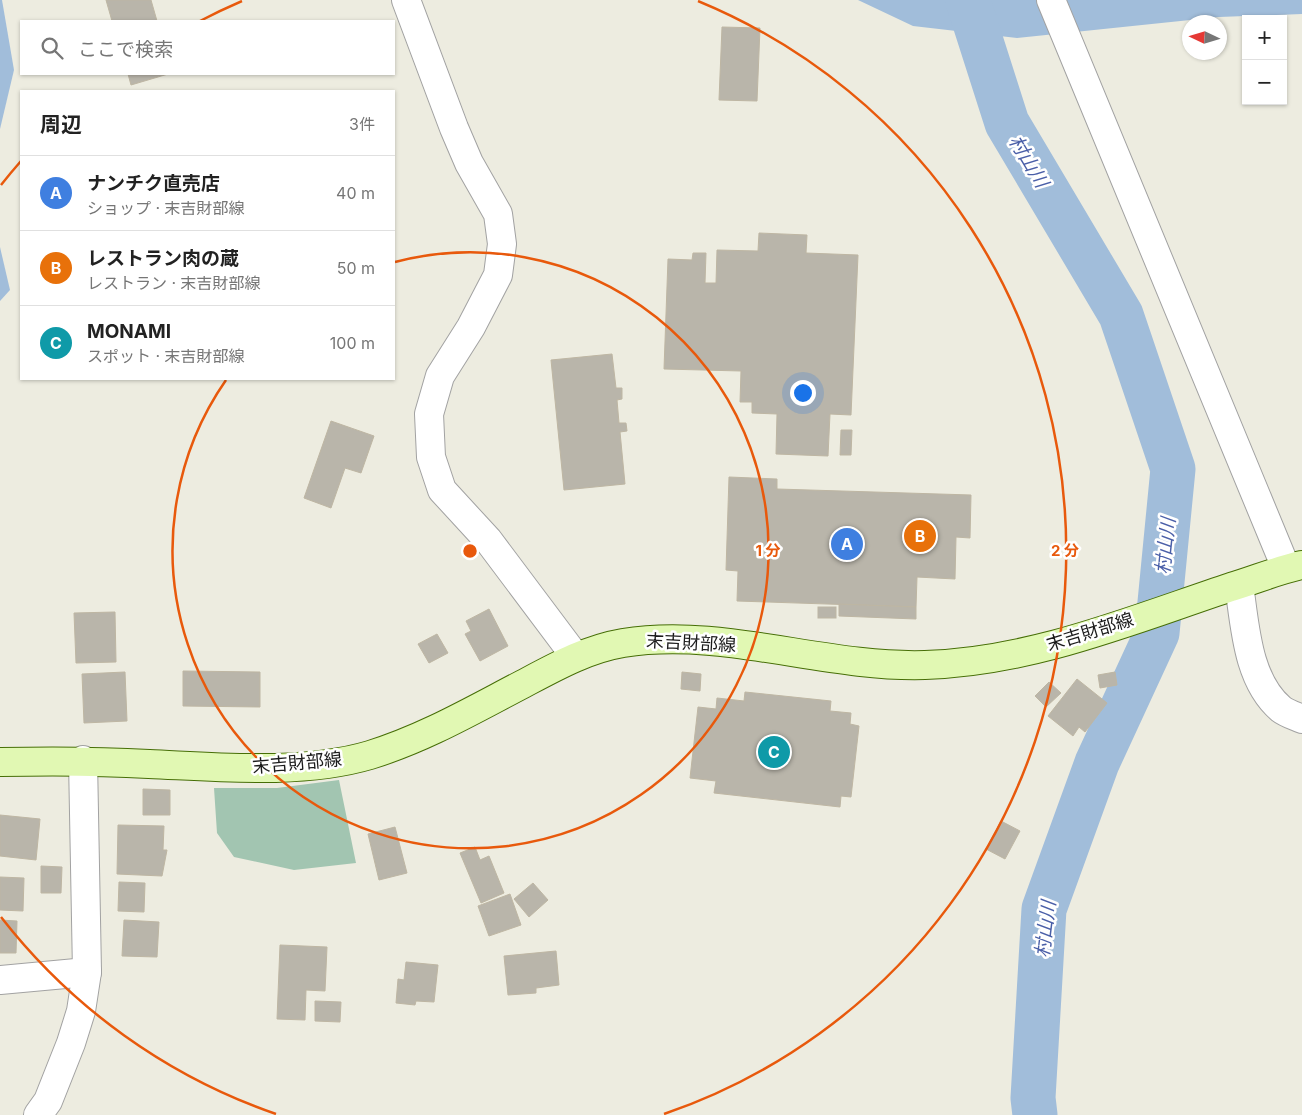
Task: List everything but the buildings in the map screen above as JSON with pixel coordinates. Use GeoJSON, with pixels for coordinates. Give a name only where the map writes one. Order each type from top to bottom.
{"type":"FeatureCollection","features":[{"type":"Feature","properties":{"kind":"main road","name":"末吉財部線"},"geometry":{"type":"LineString","coordinates":[[0,762],[83,760],[244,768],[300,767],[366,756],[420,738],[575,656],[617,644],[654,638],[725,644],[866,662],[924,665],[1019,654],[1077,638],[1294,567]]}},
{"type":"Feature","properties":{"kind":"street"},"geometry":{"type":"LineString","coordinates":[[406,0],[469,163],[498,214],[502,244],[498,275],[471,327],[440,376],[429,414],[431,457],[442,490],[488,540],[575,656]]}},
{"type":"Feature","properties":{"kind":"street"},"geometry":{"type":"LineString","coordinates":[[1051,0],[1294,567]]}},
{"type":"Feature","properties":{"kind":"street"},"geometry":{"type":"LineString","coordinates":[[1239,585],[1248,645],[1261,684],[1281,709],[1302,719]]}},
{"type":"Feature","properties":{"kind":"street"},"geometry":{"type":"LineString","coordinates":[[38,1115],[48,1100],[71,1043],[81,1011],[87,972],[83,760]]}},
{"type":"Feature","properties":{"kind":"street"},"geometry":{"type":"LineString","coordinates":[[0,980],[87,972]]}},
{"type":"Feature","properties":{"kind":"green space"},"geometry":{"type":"Polygon","coordinates":[[[339,780],[356,863],[294,870],[234,857],[217,833],[214,788],[277,788],[339,780]]]}},
{"type":"Feature","properties":{"kind":"water"},"geometry":{"type":"Polygon","coordinates":[[[0,0],[2,0],[14,70],[0,129],[0,0]]]}},
{"type":"Feature","properties":{"kind":"water"},"geometry":{"type":"Polygon","coordinates":[[[858,0],[1302,0],[1302,14],[1227,17],[1227,15],[1182,15],[1182,21],[1017,38],[913,26],[858,0]]]}},
{"type":"Feature","properties":{"kind":"water"},"geometry":{"type":"Polygon","coordinates":[[[0,247],[10,290],[0,301],[0,247]]]}},
{"type":"Feature","properties":{"kind":"waterway","name":"村山川"},"geometry":{"type":"LineString","coordinates":[[968,1],[1007,123],[1121,315],[1173,469],[1157,633],[1097,763],[1044,909],[1033,1098],[1035,1115]]}},
{"type":"Feature","properties":{"kind":"place","name":"レストラン肉の蔵"},"geometry":{"type":"Point","coordinates":[920,536]}},
{"type":"Feature","properties":{"kind":"place","name":"ナンチク直売店"},"geometry":{"type":"Point","coordinates":[847,544]}},
{"type":"Feature","properties":{"kind":"place","name":"MONAMI"},"geometry":{"type":"Point","coordinates":[774,752]}}]}
